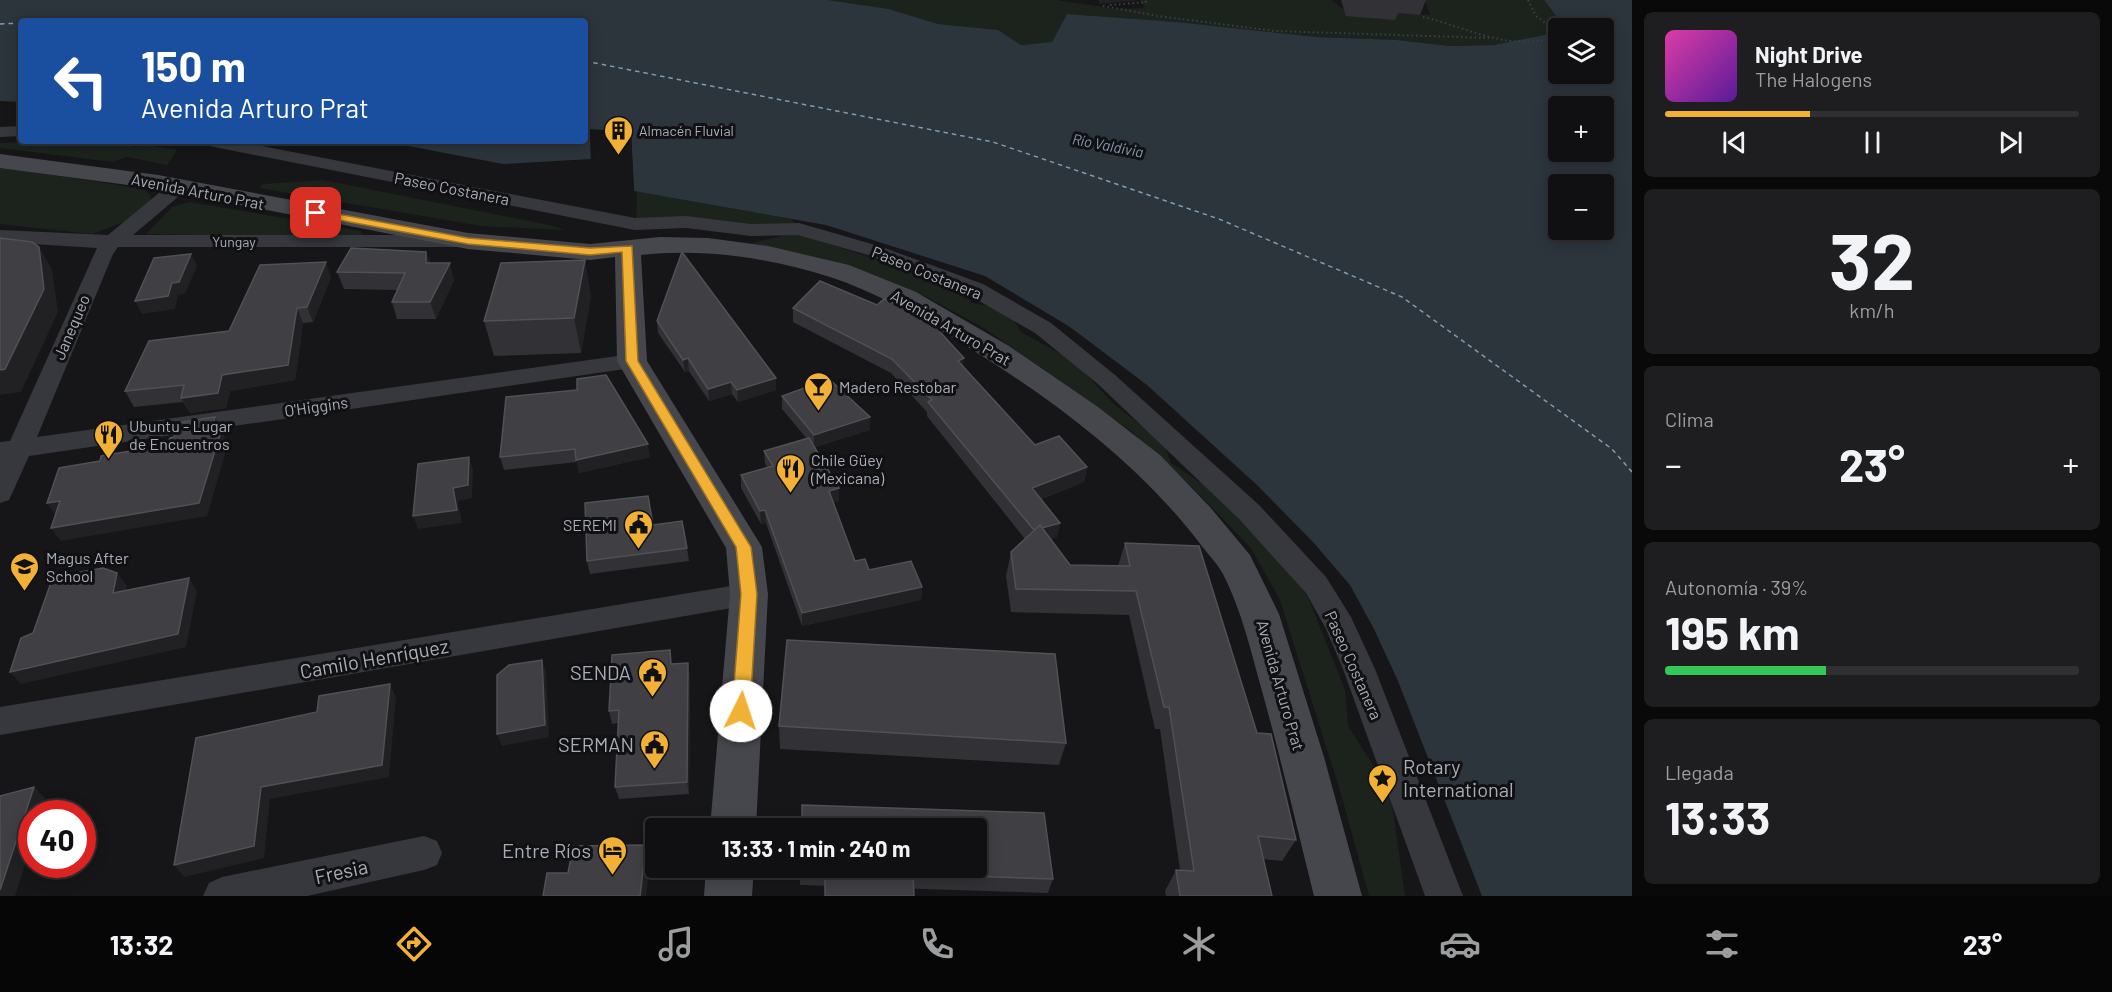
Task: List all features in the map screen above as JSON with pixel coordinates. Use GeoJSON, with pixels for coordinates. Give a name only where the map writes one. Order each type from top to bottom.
{"type":"FeatureCollection","features":[{"type":"Feature","properties":{"kind":"main road","name":"Avenida Arturo Prat"},"geometry":{"type":"LineString","coordinates":[[0,161],[70,169],[178,187],[468,241],[590,252],[628,248],[708,246],[768,254],[839,271],[906,298],[998,352],[1087,414],[1148,463],[1198,516],[1237,565],[1260,614],[1302,757],[1338,896]]}},
{"type":"Feature","properties":{"kind":"main road"},"geometry":{"type":"LineString","coordinates":[[628,248],[632,361],[744,547],[749,594],[734,818]]}},
{"type":"Feature","properties":{"kind":"main road"},"geometry":{"type":"LineString","coordinates":[[728,896],[729,878]]}},
{"type":"Feature","properties":{"kind":"street"},"geometry":{"type":"LineString","coordinates":[[0,132],[18,131]]}},
{"type":"Feature","properties":{"kind":"street","name":"Paseo Costanera"},"geometry":{"type":"LineString","coordinates":[[224,144],[635,224],[686,222],[740,229],[806,230],[894,257],[975,289],[1043,328],[1107,380],[1185,450],[1249,512],[1316,585],[1340,626],[1359,669],[1443,896]]}},
{"type":"Feature","properties":{"kind":"street","name":"Janequeo"},"geometry":{"type":"LineString","coordinates":[[0,493],[9,449],[103,253],[112,242],[178,187]]}},
{"type":"Feature","properties":{"kind":"street","name":"Yungay"},"geometry":{"type":"LineString","coordinates":[[0,236],[85,242],[468,241]]}},
{"type":"Feature","properties":{"kind":"street","name":"O'Higgins"},"geometry":{"type":"LineString","coordinates":[[9,449],[632,361]]}},
{"type":"Feature","properties":{"kind":"street","name":"Camilo Henríquez"},"geometry":{"type":"LineString","coordinates":[[0,721],[749,594]]}},
{"type":"Feature","properties":{"kind":"street","name":"Fresia"},"geometry":{"type":"LineString","coordinates":[[222,896],[424,853]]}},
{"type":"Feature","properties":{"kind":"path"},"geometry":{"type":"LineString","coordinates":[[1144,0],[1146,2],[1103,6],[1158,16],[1275,31],[1489,38],[1537,43],[1548,38]]}},
{"type":"Feature","properties":{"kind":"path"},"geometry":{"type":"LineString","coordinates":[[1528,0],[1536,16],[1548,26]]}},
{"type":"Feature","properties":{"kind":"path"},"geometry":{"type":"LineString","coordinates":[[1423,17],[1447,22],[1489,38]]}},
{"type":"Feature","properties":{"kind":"shaded area"},"geometry":{"type":"Polygon","coordinates":[[[828,0],[1057,0],[1115,9],[1145,8],[1140,0],[1331,0],[1343,9],[1430,15],[1425,0],[1544,0],[1557,18],[1548,18],[1548,34],[1494,45],[1450,46],[1397,40],[1317,37],[1177,22],[1067,14],[1052,42],[1021,45],[998,30],[938,24],[889,9],[828,0]]]}},
{"type":"Feature","properties":{"kind":"shaded area"},"geometry":{"type":"Polygon","coordinates":[[[0,143],[119,144],[136,147],[141,144],[177,150],[167,165],[127,157],[113,162],[0,148],[0,143]]]}},
{"type":"Feature","properties":{"kind":"shaded area"},"geometry":{"type":"Polygon","coordinates":[[[0,167],[145,190],[151,196],[150,202],[124,222],[92,234],[0,224],[0,167]]]}},
{"type":"Feature","properties":{"kind":"shaded area"},"geometry":{"type":"Polygon","coordinates":[[[323,180],[565,230],[481,226],[259,188],[263,184],[323,180]]]}},
{"type":"Feature","properties":{"kind":"shaded area"},"geometry":{"type":"Polygon","coordinates":[[[637,191],[791,219],[796,224],[746,226],[636,220],[637,191]]]}},
{"type":"Feature","properties":{"kind":"shaded area"},"geometry":{"type":"Polygon","coordinates":[[[189,202],[361,231],[362,235],[352,238],[146,234],[172,207],[189,202]]]}},
{"type":"Feature","properties":{"kind":"shaded area"},"geometry":{"type":"Polygon","coordinates":[[[795,233],[904,268],[924,281],[945,284],[961,291],[972,303],[994,307],[1012,317],[1021,332],[1072,360],[1114,404],[1164,444],[1171,463],[1210,489],[1300,583],[1310,602],[1345,690],[1348,726],[1373,765],[1392,804],[1405,896],[1369,896],[1341,794],[1280,600],[1251,548],[1191,486],[1131,431],[987,330],[927,297],[845,265],[751,243],[795,233]]]}},
{"type":"Feature","properties":{"kind":"water","name":"Río Valdivia"},"geometry":{"type":"Polygon","coordinates":[[[0,0],[828,0],[889,9],[938,24],[998,30],[1021,45],[1052,42],[1067,14],[1177,22],[1317,37],[1397,40],[1450,46],[1494,45],[1548,34],[1548,84],[1614,84],[1614,18],[1557,18],[1544,0],[1632,0],[1632,896],[1482,896],[1398,681],[1350,585],[1313,542],[1257,485],[1147,385],[1070,327],[985,276],[826,225],[634,191],[631,133],[590,130],[591,159],[503,164],[398,144],[588,144],[588,18],[18,18],[18,102],[0,101],[0,0]]]}},
{"type":"Feature","properties":{"kind":"pier"},"geometry":{"type":"Polygon","coordinates":[[[590,129],[631,132],[634,191],[631,191],[628,135],[593,133],[594,159],[591,162],[590,129]]]}},
{"type":"Feature","properties":{"kind":"building"},"geometry":{"type":"Polygon","coordinates":[[[0,238],[32,242],[39,247],[44,289],[5,369],[0,370],[0,238]]]}},
{"type":"Feature","properties":{"kind":"building"},"geometry":{"type":"Polygon","coordinates":[[[351,248],[426,252],[426,263],[450,263],[430,302],[392,302],[405,273],[337,272],[351,248]]]}},
{"type":"Feature","properties":{"kind":"building"},"geometry":{"type":"Polygon","coordinates":[[[682,252],[776,378],[737,390],[731,382],[708,389],[688,358],[683,360],[657,321],[682,252]]]}},
{"type":"Feature","properties":{"kind":"building"},"geometry":{"type":"Polygon","coordinates":[[[191,254],[179,282],[172,283],[168,296],[135,301],[154,258],[191,254]]]}},
{"type":"Feature","properties":{"kind":"building"},"geometry":{"type":"Polygon","coordinates":[[[585,260],[574,318],[484,321],[501,263],[585,260]]]}},
{"type":"Feature","properties":{"kind":"building"},"geometry":{"type":"Polygon","coordinates":[[[326,262],[307,307],[297,308],[288,365],[222,375],[218,393],[181,398],[184,385],[125,391],[149,341],[229,331],[260,265],[326,262]]]}},
{"type":"Feature","properties":{"kind":"building"},"geometry":{"type":"Polygon","coordinates":[[[820,281],[877,305],[884,299],[930,321],[964,358],[958,361],[1035,445],[1059,436],[1087,467],[1032,488],[1060,523],[1042,528],[1040,525],[1034,530],[928,402],[932,400],[892,359],[793,308],[820,281]]]}},
{"type":"Feature","properties":{"kind":"building"},"geometry":{"type":"Polygon","coordinates":[[[606,375],[648,444],[576,460],[575,449],[500,457],[506,397],[577,390],[577,379],[606,375]]]}},
{"type":"Feature","properties":{"kind":"building"},"geometry":{"type":"Polygon","coordinates":[[[829,379],[870,417],[814,435],[782,396],[829,379]]]}},
{"type":"Feature","properties":{"kind":"building"},"geometry":{"type":"Polygon","coordinates":[[[215,417],[212,432],[221,431],[199,503],[51,528],[60,501],[47,503],[59,468],[100,461],[101,456],[167,445],[170,438],[174,437],[178,423],[215,417]]]}},
{"type":"Feature","properties":{"kind":"building"},"geometry":{"type":"Polygon","coordinates":[[[809,438],[839,488],[829,491],[855,561],[865,559],[869,570],[911,561],[922,587],[802,613],[765,510],[760,511],[741,475],[773,466],[764,451],[809,438]]]}},
{"type":"Feature","properties":{"kind":"building"},"geometry":{"type":"Polygon","coordinates":[[[469,457],[468,485],[453,488],[457,510],[413,516],[418,464],[469,457]]]}},
{"type":"Feature","properties":{"kind":"building","name":"SEREMI"},"geometry":{"type":"Polygon","coordinates":[[[648,496],[653,525],[682,521],[687,548],[587,561],[585,503],[648,496]]]}},
{"type":"Feature","properties":{"kind":"building"},"geometry":{"type":"Polygon","coordinates":[[[1040,525],[1070,565],[1130,566],[1125,543],[1199,546],[1257,733],[1271,734],[1296,840],[1258,836],[1272,896],[1180,896],[1176,870],[1194,871],[1169,707],[1164,707],[1136,591],[1016,589],[1011,552],[1040,525]]]}},
{"type":"Feature","properties":{"kind":"building"},"geometry":{"type":"Polygon","coordinates":[[[103,568],[117,573],[113,593],[189,578],[178,634],[10,672],[21,638],[33,633],[53,577],[103,568]]]}},
{"type":"Feature","properties":{"kind":"building"},"geometry":{"type":"Polygon","coordinates":[[[787,640],[1055,654],[1066,743],[779,726],[787,640]]]}},
{"type":"Feature","properties":{"kind":"building"},"geometry":{"type":"Polygon","coordinates":[[[670,650],[671,664],[688,663],[687,782],[615,787],[619,710],[609,711],[612,655],[670,650]]]}},
{"type":"Feature","properties":{"kind":"building"},"geometry":{"type":"Polygon","coordinates":[[[542,660],[545,725],[497,734],[497,675],[509,665],[542,660]]]}},
{"type":"Feature","properties":{"kind":"building"},"geometry":{"type":"Polygon","coordinates":[[[390,684],[382,765],[261,787],[254,846],[174,865],[196,738],[317,712],[319,696],[390,684]]]}},
{"type":"Feature","properties":{"kind":"building"},"geometry":{"type":"Polygon","coordinates":[[[34,787],[30,800],[18,800],[18,835],[0,890],[0,796],[34,787]]]}},
{"type":"Feature","properties":{"kind":"building"},"geometry":{"type":"Polygon","coordinates":[[[802,805],[1044,813],[1053,879],[987,877],[987,818],[802,818],[802,805]]]}},
{"type":"Feature","properties":{"kind":"building"},"geometry":{"type":"Polygon","coordinates":[[[645,845],[640,896],[543,896],[547,873],[568,873],[573,846],[645,845]]]}},
{"type":"Feature","properties":{"kind":"building"},"geometry":{"type":"Polygon","coordinates":[[[825,878],[913,878],[914,896],[825,896],[825,878]]]}},
{"type":"Feature","properties":{"kind":"ferry route"},"geometry":{"type":"LineString","coordinates":[[0,24],[18,23]]}},
{"type":"Feature","properties":{"kind":"ferry route"},"geometry":{"type":"LineString","coordinates":[[588,62],[993,142],[1219,219],[1402,297],[1612,449],[1632,472]]}},
{"type":"Feature","properties":{"kind":"place","name":"Almacén Fluvial"},"geometry":{"type":"Point","coordinates":[618,156]}},
{"type":"Feature","properties":{"kind":"place","name":"Madero Restobar"},"geometry":{"type":"Point","coordinates":[818,412]}},
{"type":"Feature","properties":{"kind":"place","name":"Ubuntu - Lugar de Encuentros"},"geometry":{"type":"Point","coordinates":[108,460]}},
{"type":"Feature","properties":{"kind":"place","name":"Chile Güey (Mexicana)"},"geometry":{"type":"Point","coordinates":[790,494]}},
{"type":"Feature","properties":{"kind":"place","name":"SEREMI"},"geometry":{"type":"Point","coordinates":[638,550]}},
{"type":"Feature","properties":{"kind":"place","name":"Magus After School"},"geometry":{"type":"Point","coordinates":[25,592]}},
{"type":"Feature","properties":{"kind":"place","name":"SENDA"},"geometry":{"type":"Point","coordinates":[652,698]}},
{"type":"Feature","properties":{"kind":"place","name":"SERMAN"},"geometry":{"type":"Point","coordinates":[655,770]}},
{"type":"Feature","properties":{"kind":"place","name":"Rotary International"},"geometry":{"type":"Point","coordinates":[1382,804]}},
{"type":"Feature","properties":{"kind":"place","name":"Entre Ríos"},"geometry":{"type":"Point","coordinates":[612,876]}},
{"type":"Feature","properties":{"kind":"route"},"geometry":{"type":"LineString","coordinates":[[316,213],[468,241],[590,252],[628,248],[632,361],[744,547],[749,594],[741,711]]}}]}
